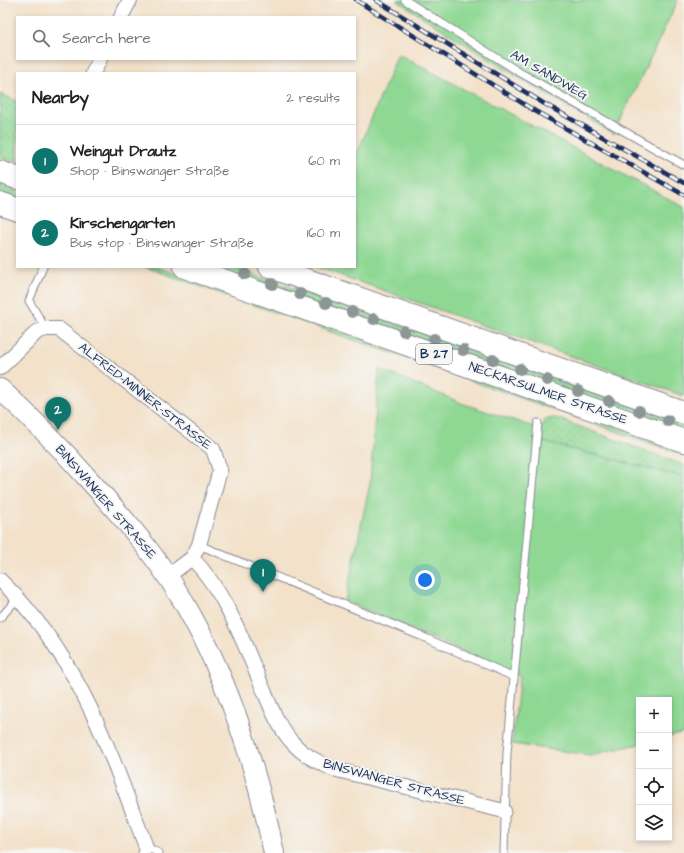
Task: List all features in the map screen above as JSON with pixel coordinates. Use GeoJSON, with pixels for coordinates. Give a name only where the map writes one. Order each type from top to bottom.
{"type":"FeatureCollection","features":[{"type":"Feature","properties":{"kind":"main road"},"geometry":{"type":"LineString","coordinates":[[0,172],[16,178]]}},
{"type":"Feature","properties":{"kind":"main road"},"geometry":{"type":"LineString","coordinates":[[0,203],[16,209]]}},
{"type":"Feature","properties":{"kind":"main road","name":"NECKARSULMER STRASSE"},"geometry":{"type":"LineString","coordinates":[[188,268],[684,441]]}},
{"type":"Feature","properties":{"kind":"main road","name":"NECKARSULMER STRASSE"},"geometry":{"type":"LineString","coordinates":[[273,268],[684,413]]}},
{"type":"Feature","properties":{"kind":"main road","name":"BINSWANGER STRASSE"},"geometry":{"type":"LineString","coordinates":[[0,389],[50,437],[122,516],[168,576],[192,616],[213,658],[231,700],[251,761],[274,853]]}},
{"type":"Feature","properties":{"kind":"street"},"geometry":{"type":"LineString","coordinates":[[122,16],[130,0]]}},
{"type":"Feature","properties":{"kind":"street"},"geometry":{"type":"LineString","coordinates":[[94,72],[100,60]]}},
{"type":"Feature","properties":{"kind":"street"},"geometry":{"type":"LineString","coordinates":[[0,368],[37,332],[46,329]]}},
{"type":"Feature","properties":{"kind":"street","name":"ALFRED-MINNER-STRASSE"},"geometry":{"type":"LineString","coordinates":[[46,329],[59,329],[213,449],[220,470],[199,545],[192,558],[168,576]]}},
{"type":"Feature","properties":{"kind":"street","name":"BINSWANGER STRASSE"},"geometry":{"type":"LineString","coordinates":[[192,558],[206,572],[220,593],[273,711],[285,734],[302,751],[311,758],[333,768],[504,811]]}},
{"type":"Feature","properties":{"kind":"street"},"geometry":{"type":"LineString","coordinates":[[0,580],[18,598],[48,636],[69,668],[95,715],[144,850]]}},
{"type":"Feature","properties":{"kind":"lane","name":"AM SANDWEG"},"geometry":{"type":"LineString","coordinates":[[405,0],[518,72],[684,165]]}},
{"type":"Feature","properties":{"kind":"lane"},"geometry":{"type":"LineString","coordinates":[[43,268],[29,301],[46,329]]}},
{"type":"Feature","properties":{"kind":"lane"},"geometry":{"type":"LineString","coordinates":[[504,853],[504,811],[514,677],[538,423]]}},
{"type":"Feature","properties":{"kind":"lane"},"geometry":{"type":"LineString","coordinates":[[199,545],[428,639],[514,677]]}},
{"type":"Feature","properties":{"kind":"lane"},"geometry":{"type":"LineString","coordinates":[[0,618],[18,598]]}},
{"type":"Feature","properties":{"kind":"lane"},"geometry":{"type":"LineString","coordinates":[[144,850],[159,853]]}},
{"type":"Feature","properties":{"kind":"green space"},"geometry":{"type":"Polygon","coordinates":[[[396,0],[678,0],[614,134],[516,76],[396,0]]]}},
{"type":"Feature","properties":{"kind":"green space"},"geometry":{"type":"Polygon","coordinates":[[[398,54],[684,207],[684,396],[320,268],[356,268],[356,157],[398,54]]]}},
{"type":"Feature","properties":{"kind":"green space"},"geometry":{"type":"Polygon","coordinates":[[[0,94],[16,101],[16,163],[0,157],[0,94]]]}},
{"type":"Feature","properties":{"kind":"green space"},"geometry":{"type":"Polygon","coordinates":[[[0,184],[16,191],[16,199],[0,193],[0,184]]]}},
{"type":"Feature","properties":{"kind":"green space"},"geometry":{"type":"Polygon","coordinates":[[[148,268],[160,268],[684,450],[684,455],[148,268]]]}},
{"type":"Feature","properties":{"kind":"green space"},"geometry":{"type":"Polygon","coordinates":[[[212,268],[235,268],[684,424],[684,431],[212,268]]]}},
{"type":"Feature","properties":{"kind":"green space"},"geometry":{"type":"Polygon","coordinates":[[[379,369],[464,404],[540,429],[543,442],[684,477],[684,733],[672,736],[672,697],[636,697],[636,745],[590,755],[512,744],[520,676],[345,601],[370,483],[379,369]]]}},
{"type":"Feature","properties":{"kind":"green space"},"geometry":{"type":"Polygon","coordinates":[[[556,418],[684,465],[684,477],[543,442],[540,429],[545,419],[556,418]]]}},
{"type":"Feature","properties":{"kind":"railway"},"geometry":{"type":"LineString","coordinates":[[356,0],[535,111],[684,195]]}},
{"type":"Feature","properties":{"kind":"railway"},"geometry":{"type":"LineString","coordinates":[[376,0],[543,103],[684,183]]}},
{"type":"Feature","properties":{"kind":"place","name":"Kirschengarten"},"geometry":{"type":"Point","coordinates":[58,430]}},
{"type":"Feature","properties":{"kind":"place","name":"Weingut Drautz"},"geometry":{"type":"Point","coordinates":[263,592]}}]}
